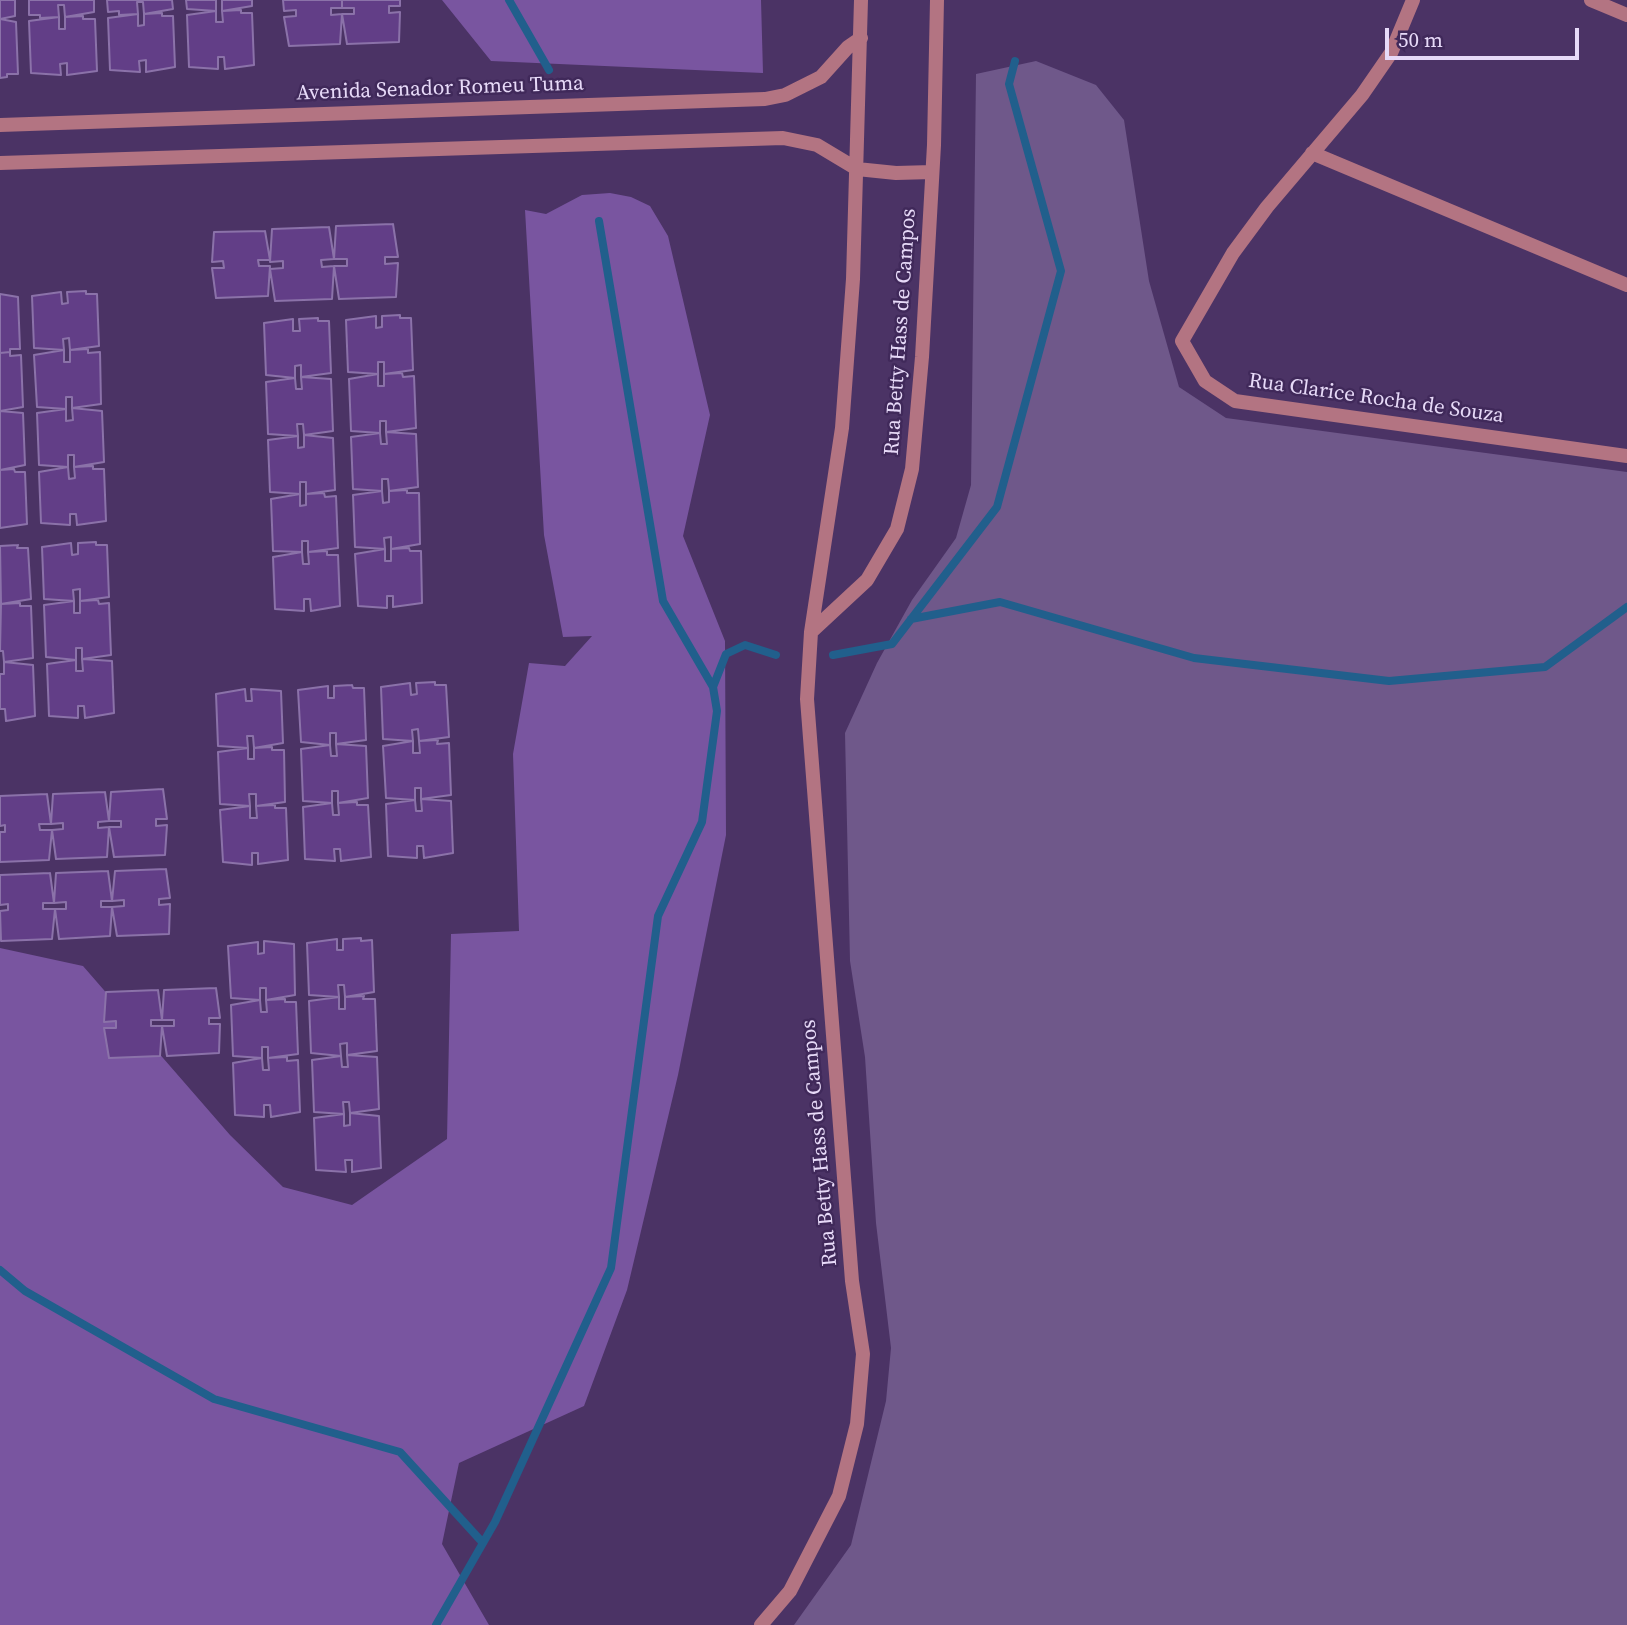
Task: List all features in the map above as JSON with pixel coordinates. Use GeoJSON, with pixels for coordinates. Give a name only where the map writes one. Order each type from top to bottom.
{"type":"FeatureCollection","features":[{"type":"Feature","properties":{"kind":"street","name":"Rua Betty Hass de Campos"},"geometry":{"type":"LineString","coordinates":[[761,1625],[790,1591],[839,1496],[857,1424],[863,1354],[852,1280],[807,699],[811,632],[842,428],[857,169],[862,0]]}},
{"type":"Feature","properties":{"kind":"street","name":"Rua Betty Hass de Campos"},"geometry":{"type":"LineString","coordinates":[[811,632],[867,580],[897,528],[912,468],[922,357],[932,172],[937,0]]}},
{"type":"Feature","properties":{"kind":"street","name":"Rua Clarice Rocha de Souza"},"geometry":{"type":"LineString","coordinates":[[1413,0],[1391,52],[1362,95],[1233,253],[1182,341],[1205,381],[1235,401],[1627,456]]}},
{"type":"Feature","properties":{"kind":"street"},"geometry":{"type":"LineString","coordinates":[[1591,0],[1627,15]]}},
{"type":"Feature","properties":{"kind":"street","name":"Avenida Senador Romeu Tuma"},"geometry":{"type":"LineString","coordinates":[[0,125],[765,99],[785,95],[821,77],[848,47],[861,38]]}},
{"type":"Feature","properties":{"kind":"street"},"geometry":{"type":"LineString","coordinates":[[0,163],[783,138],[817,145],[857,169],[896,173],[932,172]]}},
{"type":"Feature","properties":{"kind":"street"},"geometry":{"type":"LineString","coordinates":[[1312,153],[1627,285]]}},
{"type":"Feature","properties":{"kind":"shaded area"},"geometry":{"type":"Polygon","coordinates":[[[442,0],[761,0],[763,73],[491,61],[442,0]]]}},
{"type":"Feature","properties":{"kind":"shaded area"},"geometry":{"type":"Polygon","coordinates":[[[1036,61],[1096,85],[1124,120],[1149,281],[1179,387],[1226,418],[1627,472],[1627,1625],[794,1625],[851,1545],[886,1401],[891,1348],[876,1223],[865,1057],[850,961],[845,733],[877,663],[912,600],[956,538],[971,485],[976,74],[1036,61]]]}},
{"type":"Feature","properties":{"kind":"shaded area"},"geometry":{"type":"Polygon","coordinates":[[[610,193],[631,197],[650,206],[668,236],[710,415],[683,536],[725,641],[726,835],[678,1075],[627,1290],[584,1406],[459,1463],[442,1544],[489,1625],[0,1625],[0,948],[83,966],[230,1135],[283,1187],[352,1205],[447,1139],[451,934],[519,931],[513,754],[529,663],[565,666],[592,636],[563,637],[544,535],[525,210],[546,214],[582,195],[610,193]]]}},
{"type":"Feature","properties":{"kind":"building"},"geometry":{"type":"Polygon","coordinates":[[[0,0],[15,0],[15,16],[0,19],[0,0]]]}},
{"type":"Feature","properties":{"kind":"building"},"geometry":{"type":"Polygon","coordinates":[[[29,0],[94,0],[94,12],[65,17],[64,5],[58,5],[59,17],[40,18],[40,15],[29,15],[29,0]]]}},
{"type":"Feature","properties":{"kind":"building"},"geometry":{"type":"Polygon","coordinates":[[[107,0],[172,0],[173,9],[144,14],[143,2],[137,2],[138,14],[119,15],[119,11],[108,12],[107,0]]]}},
{"type":"Feature","properties":{"kind":"building"},"geometry":{"type":"Polygon","coordinates":[[[186,0],[216,0],[216,11],[187,9],[186,0]]]}},
{"type":"Feature","properties":{"kind":"building"},"geometry":{"type":"Polygon","coordinates":[[[222,0],[252,0],[252,6],[222,11],[222,0]]]}},
{"type":"Feature","properties":{"kind":"building"},"geometry":{"type":"Polygon","coordinates":[[[283,0],[342,0],[342,8],[331,8],[331,15],[342,14],[340,44],[289,46],[284,17],[296,16],[296,10],[284,11],[283,0]]]}},
{"type":"Feature","properties":{"kind":"building"},"geometry":{"type":"Polygon","coordinates":[[[342,0],[400,0],[400,6],[389,6],[389,13],[400,12],[399,42],[347,44],[342,14],[354,14],[354,8],[342,8],[342,0]]]}},
{"type":"Feature","properties":{"kind":"building"},"geometry":{"type":"Polygon","coordinates":[[[241,10],[241,13],[252,13],[254,65],[225,69],[224,57],[218,57],[218,69],[189,67],[187,15],[216,11],[216,22],[223,22],[222,11],[241,10]]]}},
{"type":"Feature","properties":{"kind":"building"},"geometry":{"type":"Polygon","coordinates":[[[162,13],[162,16],[173,16],[175,67],[146,72],[146,60],[139,61],[140,72],[110,70],[108,18],[138,14],[138,26],[144,25],[144,14],[162,13]]]}},
{"type":"Feature","properties":{"kind":"building"},"geometry":{"type":"Polygon","coordinates":[[[83,16],[83,19],[95,19],[97,71],[67,75],[67,63],[60,64],[61,75],[31,73],[29,21],[59,17],[59,29],[65,29],[65,17],[83,16]]]}},
{"type":"Feature","properties":{"kind":"building"},"geometry":{"type":"Polygon","coordinates":[[[0,19],[16,22],[18,74],[7,74],[7,77],[0,78],[0,19]]]}},
{"type":"Feature","properties":{"kind":"building"},"geometry":{"type":"Polygon","coordinates":[[[393,224],[398,257],[385,257],[385,264],[398,263],[396,297],[339,299],[334,266],[347,266],[347,259],[334,259],[336,226],[393,224]]]}},
{"type":"Feature","properties":{"kind":"building"},"geometry":{"type":"Polygon","coordinates":[[[329,227],[334,259],[321,260],[322,267],[334,266],[332,299],[275,301],[270,269],[283,268],[283,261],[270,262],[272,229],[329,227]]]}},
{"type":"Feature","properties":{"kind":"building"},"geometry":{"type":"Polygon","coordinates":[[[265,231],[270,260],[258,260],[259,266],[270,266],[268,296],[216,298],[212,268],[224,268],[223,261],[212,262],[214,232],[265,231]]]}},
{"type":"Feature","properties":{"kind":"building"},"geometry":{"type":"Polygon","coordinates":[[[86,291],[86,294],[97,294],[99,346],[70,350],[69,338],[63,339],[64,350],[34,348],[32,296],[61,292],[62,304],[68,303],[67,292],[86,291]]]}},
{"type":"Feature","properties":{"kind":"building"},"geometry":{"type":"Polygon","coordinates":[[[0,294],[18,297],[20,349],[0,353],[0,294]]]}},
{"type":"Feature","properties":{"kind":"building"},"geometry":{"type":"Polygon","coordinates":[[[400,315],[400,318],[411,318],[413,370],[384,374],[384,362],[378,362],[378,374],[348,372],[346,320],[376,316],[376,328],[382,327],[382,316],[400,315]]]}},
{"type":"Feature","properties":{"kind":"building"},"geometry":{"type":"Polygon","coordinates":[[[318,318],[318,321],[329,321],[331,373],[301,377],[301,365],[295,366],[295,378],[266,375],[264,323],[293,319],[293,331],[300,331],[299,319],[318,318]]]}},
{"type":"Feature","properties":{"kind":"building"},"geometry":{"type":"Polygon","coordinates":[[[88,349],[88,353],[100,352],[101,404],[72,408],[72,397],[66,397],[66,409],[37,407],[34,355],[64,350],[64,362],[70,362],[70,350],[88,349]]]}},
{"type":"Feature","properties":{"kind":"building"},"geometry":{"type":"Polygon","coordinates":[[[10,352],[10,356],[21,355],[23,407],[0,411],[0,353],[10,352]]]}},
{"type":"Feature","properties":{"kind":"building"},"geometry":{"type":"Polygon","coordinates":[[[402,373],[403,377],[414,376],[416,428],[386,432],[386,421],[380,421],[380,433],[351,431],[349,379],[378,374],[378,386],[384,386],[384,374],[402,373]]]}},
{"type":"Feature","properties":{"kind":"building"},"geometry":{"type":"Polygon","coordinates":[[[301,377],[331,379],[333,431],[304,435],[303,424],[297,424],[298,436],[268,434],[266,382],[295,378],[296,389],[302,389],[301,377]]]}},
{"type":"Feature","properties":{"kind":"building"},"geometry":{"type":"Polygon","coordinates":[[[72,408],[102,411],[104,462],[74,467],[74,455],[68,455],[68,467],[39,465],[37,413],[66,409],[66,421],[73,420],[72,408]]]}},
{"type":"Feature","properties":{"kind":"building"},"geometry":{"type":"Polygon","coordinates":[[[0,411],[23,413],[25,465],[0,470],[0,411]]]}},
{"type":"Feature","properties":{"kind":"building"},"geometry":{"type":"Polygon","coordinates":[[[386,432],[416,434],[418,487],[389,491],[388,479],[382,479],[382,491],[353,489],[351,437],[380,433],[381,444],[387,444],[386,432]]]}},
{"type":"Feature","properties":{"kind":"building"},"geometry":{"type":"Polygon","coordinates":[[[304,435],[333,438],[335,490],[306,494],[306,482],[300,482],[300,494],[270,492],[268,440],[298,436],[298,448],[304,447],[304,435]]]}},
{"type":"Feature","properties":{"kind":"building"},"geometry":{"type":"Polygon","coordinates":[[[93,466],[93,469],[104,469],[106,521],[77,525],[76,514],[70,514],[70,525],[41,523],[39,472],[68,467],[69,479],[75,478],[74,467],[93,466]]]}},
{"type":"Feature","properties":{"kind":"building"},"geometry":{"type":"Polygon","coordinates":[[[14,469],[15,472],[25,472],[27,524],[0,528],[0,470],[14,469]]]}},
{"type":"Feature","properties":{"kind":"building"},"geometry":{"type":"Polygon","coordinates":[[[407,490],[407,493],[419,493],[420,544],[391,549],[391,537],[384,538],[385,549],[355,547],[353,495],[382,491],[383,503],[389,502],[389,491],[407,490]]]}},
{"type":"Feature","properties":{"kind":"building"},"geometry":{"type":"Polygon","coordinates":[[[324,493],[325,497],[336,496],[338,548],[308,552],[308,541],[302,541],[302,552],[273,551],[271,499],[300,494],[300,506],[306,505],[306,494],[324,493]]]}},
{"type":"Feature","properties":{"kind":"building"},"geometry":{"type":"Polygon","coordinates":[[[96,542],[96,545],[107,545],[109,597],[80,601],[80,589],[73,590],[74,601],[44,599],[42,547],[71,543],[72,555],[78,554],[78,543],[96,542]]]}},
{"type":"Feature","properties":{"kind":"building"},"geometry":{"type":"Polygon","coordinates":[[[18,545],[17,548],[28,548],[31,599],[1,604],[0,546],[18,545]]]}},
{"type":"Feature","properties":{"kind":"building"},"geometry":{"type":"Polygon","coordinates":[[[409,548],[410,551],[421,551],[422,603],[393,607],[393,596],[387,596],[387,608],[358,606],[355,554],[385,549],[385,561],[391,561],[391,549],[409,548]]]}},
{"type":"Feature","properties":{"kind":"building"},"geometry":{"type":"Polygon","coordinates":[[[327,551],[327,555],[338,555],[340,606],[311,611],[310,599],[304,599],[304,611],[275,609],[273,557],[302,552],[303,564],[309,564],[308,552],[327,551]]]}},
{"type":"Feature","properties":{"kind":"building"},"geometry":{"type":"Polygon","coordinates":[[[98,600],[99,604],[109,603],[111,655],[82,659],[82,648],[76,648],[76,660],[46,657],[44,605],[74,601],[74,613],[80,613],[80,601],[98,600]]]}},
{"type":"Feature","properties":{"kind":"building"},"geometry":{"type":"Polygon","coordinates":[[[20,603],[20,606],[31,606],[33,658],[4,662],[3,651],[0,651],[1,604],[20,603]]]}},
{"type":"Feature","properties":{"kind":"building"},"geometry":{"type":"Polygon","coordinates":[[[82,659],[112,661],[114,713],[85,718],[84,706],[78,706],[78,718],[49,716],[47,664],[76,660],[76,671],[83,671],[82,659]]]}},
{"type":"Feature","properties":{"kind":"building"},"geometry":{"type":"Polygon","coordinates":[[[4,662],[33,665],[35,716],[6,721],[5,709],[0,709],[0,674],[4,674],[4,662]]]}},
{"type":"Feature","properties":{"kind":"building"},"geometry":{"type":"Polygon","coordinates":[[[435,682],[435,685],[446,685],[449,737],[419,741],[418,729],[412,730],[413,741],[383,739],[381,687],[410,683],[411,695],[417,694],[416,683],[435,682]]]}},
{"type":"Feature","properties":{"kind":"building"},"geometry":{"type":"Polygon","coordinates":[[[352,685],[353,688],[364,688],[366,740],[336,744],[336,733],[330,733],[330,745],[301,742],[298,690],[328,686],[328,698],[334,698],[334,686],[352,685]]]}},
{"type":"Feature","properties":{"kind":"building"},"geometry":{"type":"Polygon","coordinates":[[[245,689],[246,701],[252,701],[251,689],[281,691],[283,743],[254,748],[253,736],[247,736],[248,748],[218,746],[216,694],[245,689]]]}},
{"type":"Feature","properties":{"kind":"building"},"geometry":{"type":"Polygon","coordinates":[[[438,740],[437,744],[449,743],[451,795],[421,799],[421,788],[415,788],[415,800],[386,798],[383,746],[413,741],[413,753],[420,753],[419,741],[438,740]]]}},
{"type":"Feature","properties":{"kind":"building"},"geometry":{"type":"Polygon","coordinates":[[[336,744],[366,746],[368,798],[338,803],[338,791],[332,791],[332,803],[303,801],[301,749],[330,745],[331,756],[337,756],[336,744]]]}},
{"type":"Feature","properties":{"kind":"building"},"geometry":{"type":"Polygon","coordinates":[[[272,747],[272,750],[284,750],[285,802],[256,806],[256,794],[249,794],[250,806],[220,804],[218,752],[248,748],[248,759],[254,759],[254,748],[272,747]]]}},
{"type":"Feature","properties":{"kind":"building"},"geometry":{"type":"Polygon","coordinates":[[[163,789],[167,819],[156,819],[156,826],[167,825],[165,855],[114,857],[109,827],[121,827],[121,821],[109,821],[111,792],[163,789]]]}},
{"type":"Feature","properties":{"kind":"building"},"geometry":{"type":"Polygon","coordinates":[[[105,792],[109,821],[98,822],[98,828],[109,827],[107,857],[56,859],[52,830],[63,829],[63,823],[51,824],[53,794],[105,792]]]}},
{"type":"Feature","properties":{"kind":"building"},"geometry":{"type":"Polygon","coordinates":[[[47,794],[51,824],[39,824],[40,830],[52,830],[49,860],[0,862],[0,832],[5,832],[5,825],[0,826],[0,796],[47,794]]]}},
{"type":"Feature","properties":{"kind":"building"},"geometry":{"type":"Polygon","coordinates":[[[421,799],[451,801],[453,853],[424,858],[423,846],[417,846],[417,858],[388,856],[386,804],[415,800],[416,811],[422,811],[421,799]]]}},
{"type":"Feature","properties":{"kind":"building"},"geometry":{"type":"Polygon","coordinates":[[[357,802],[357,805],[368,805],[371,857],[341,861],[340,849],[334,849],[335,861],[305,859],[303,807],[332,803],[333,815],[339,815],[338,803],[357,802]]]}},
{"type":"Feature","properties":{"kind":"building"},"geometry":{"type":"Polygon","coordinates":[[[275,805],[275,808],[286,808],[288,860],[258,864],[258,853],[252,853],[252,865],[223,862],[220,810],[250,806],[250,818],[257,818],[256,806],[275,805]]]}},
{"type":"Feature","properties":{"kind":"building"},"geometry":{"type":"Polygon","coordinates":[[[166,869],[170,898],[159,899],[159,905],[170,904],[169,934],[117,936],[112,907],[124,906],[124,900],[112,901],[115,871],[166,869]]]}},
{"type":"Feature","properties":{"kind":"building"},"geometry":{"type":"Polygon","coordinates":[[[108,871],[112,901],[101,901],[101,907],[112,907],[110,936],[59,939],[55,909],[66,909],[66,902],[54,903],[56,873],[108,871]]]}},
{"type":"Feature","properties":{"kind":"building"},"geometry":{"type":"Polygon","coordinates":[[[50,873],[54,903],[43,903],[43,909],[55,909],[52,939],[1,941],[0,911],[8,910],[8,904],[0,905],[0,875],[50,873]]]}},
{"type":"Feature","properties":{"kind":"building"},"geometry":{"type":"Polygon","coordinates":[[[361,938],[361,941],[372,940],[374,992],[345,997],[344,985],[338,985],[339,997],[309,995],[307,943],[337,939],[337,950],[343,950],[343,939],[361,938]]]}},
{"type":"Feature","properties":{"kind":"building"},"geometry":{"type":"Polygon","coordinates":[[[264,941],[294,944],[295,995],[266,1000],[266,988],[260,988],[260,1000],[231,998],[228,946],[258,942],[258,954],[264,953],[264,941]]]}},
{"type":"Feature","properties":{"kind":"building"},"geometry":{"type":"Polygon","coordinates":[[[216,988],[220,1018],[209,1018],[209,1024],[220,1024],[219,1053],[167,1056],[162,1026],[174,1026],[174,1020],[162,1020],[164,990],[216,988]]]}},
{"type":"Feature","properties":{"kind":"building"},"geometry":{"type":"Polygon","coordinates":[[[158,990],[162,1020],[151,1020],[151,1026],[162,1026],[160,1056],[109,1058],[104,1028],[116,1028],[116,1021],[104,1022],[106,992],[158,990]]]}},
{"type":"Feature","properties":{"kind":"building"},"geometry":{"type":"Polygon","coordinates":[[[364,996],[363,999],[375,999],[377,1051],[347,1055],[347,1043],[340,1044],[341,1056],[311,1053],[309,1001],[339,997],[339,1009],[345,1009],[345,997],[364,996]]]}},
{"type":"Feature","properties":{"kind":"building"},"geometry":{"type":"Polygon","coordinates":[[[285,999],[285,1002],[296,1002],[298,1054],[268,1058],[268,1047],[262,1047],[262,1058],[233,1056],[231,1005],[260,1000],[261,1012],[267,1012],[266,1000],[285,999]]]}},
{"type":"Feature","properties":{"kind":"building"},"geometry":{"type":"Polygon","coordinates":[[[347,1055],[377,1057],[379,1109],[350,1113],[349,1102],[343,1102],[344,1114],[314,1112],[312,1060],[341,1056],[342,1067],[348,1067],[347,1055]]]}},
{"type":"Feature","properties":{"kind":"building"},"geometry":{"type":"Polygon","coordinates":[[[287,1057],[287,1061],[298,1060],[300,1112],[271,1117],[270,1105],[264,1105],[264,1117],[235,1115],[233,1063],[262,1058],[263,1070],[269,1070],[268,1058],[287,1057]]]}},
{"type":"Feature","properties":{"kind":"building"},"geometry":{"type":"Polygon","coordinates":[[[350,1113],[379,1116],[381,1168],[352,1172],[352,1160],[345,1160],[346,1172],[316,1170],[314,1118],[344,1114],[344,1126],[350,1125],[350,1113]]]}},
{"type":"Feature","properties":{"kind":"waterway"},"geometry":{"type":"LineString","coordinates":[[509,0],[549,70]]}},
{"type":"Feature","properties":{"kind":"waterway"},"geometry":{"type":"LineString","coordinates":[[833,655],[892,644],[997,507],[1061,271],[1009,84],[1015,61]]}},
{"type":"Feature","properties":{"kind":"waterway"},"geometry":{"type":"LineString","coordinates":[[599,221],[663,601],[713,687]]}},
{"type":"Feature","properties":{"kind":"waterway"},"geometry":{"type":"LineString","coordinates":[[911,619],[1000,602],[1194,658],[1389,681],[1545,667],[1627,607]]}},
{"type":"Feature","properties":{"kind":"waterway"},"geometry":{"type":"LineString","coordinates":[[436,1625],[495,1522],[611,1268],[658,916],[702,822],[717,711],[713,687],[726,654],[745,645],[776,655]]}},
{"type":"Feature","properties":{"kind":"waterway"},"geometry":{"type":"LineString","coordinates":[[0,1270],[25,1291],[214,1399],[400,1452],[483,1543]]}}]}
